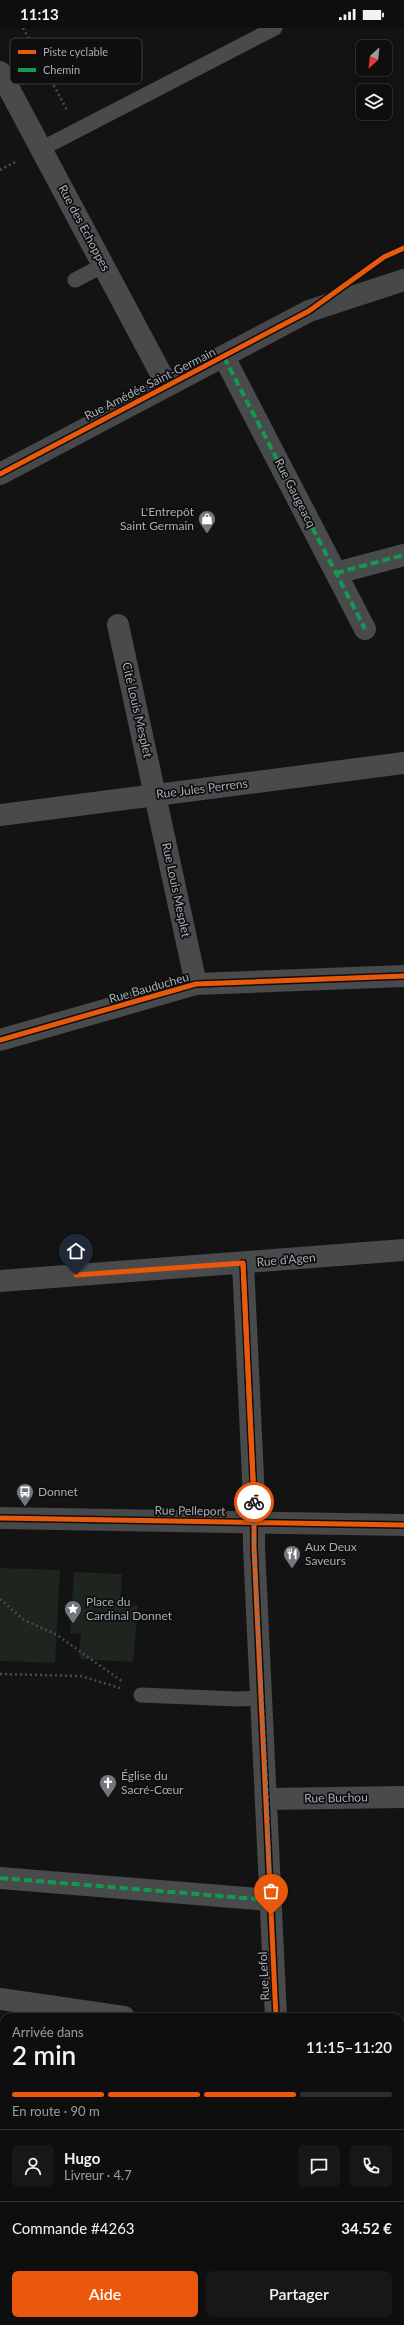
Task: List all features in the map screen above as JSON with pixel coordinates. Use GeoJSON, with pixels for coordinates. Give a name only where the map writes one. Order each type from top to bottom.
{"type":"FeatureCollection","features":[{"type":"Feature","properties":{"kind":"street","name":"Rue des Echoppes"},"geometry":{"type":"LineString","coordinates":[[0,72],[167,385]]}},
{"type":"Feature","properties":{"kind":"street","name":"Rue Amédée Saint-Germain"},"geometry":{"type":"LineString","coordinates":[[0,474],[309,311],[404,280]]}},
{"type":"Feature","properties":{"kind":"street","name":"Rue Gaugeacq"},"geometry":{"type":"LineString","coordinates":[[224,357],[365,630]]}},
{"type":"Feature","properties":{"kind":"street"},"geometry":{"type":"LineString","coordinates":[[336,573],[404,555]]}},
{"type":"Feature","properties":{"kind":"street","name":"Cité Louis Mesplet"},"geometry":{"type":"LineString","coordinates":[[118,625],[157,795]]}},
{"type":"Feature","properties":{"kind":"street","name":"Rue Jules Perrens"},"geometry":{"type":"LineString","coordinates":[[0,815],[404,763]]}},
{"type":"Feature","properties":{"kind":"street","name":"Rue Louis Mesplet"},"geometry":{"type":"LineString","coordinates":[[157,795],[196,984]]}},
{"type":"Feature","properties":{"kind":"street","name":"Rue Bauducheu"},"geometry":{"type":"LineString","coordinates":[[0,1040],[196,984],[404,976]]}},
{"type":"Feature","properties":{"kind":"street","name":"Rue d'Agen"},"geometry":{"type":"LineString","coordinates":[[0,1281],[404,1250]]}},
{"type":"Feature","properties":{"kind":"street","name":"Rue Lefol"},"geometry":{"type":"LineString","coordinates":[[243,1263],[276,2013]]}},
{"type":"Feature","properties":{"kind":"street","name":"Rue Pelleport"},"geometry":{"type":"LineString","coordinates":[[0,1518],[404,1525]]}},
{"type":"Feature","properties":{"kind":"street","name":"Rue Buchou"},"geometry":{"type":"LineString","coordinates":[[267,1799],[404,1797]]}},
{"type":"Feature","properties":{"kind":"street"},"geometry":{"type":"LineString","coordinates":[[0,1878],[270,1900]]}},
{"type":"Feature","properties":{"kind":"street"},"geometry":{"type":"LineString","coordinates":[[0,1999],[96,2013]]}},
{"type":"Feature","properties":{"kind":"lane"},"geometry":{"type":"LineString","coordinates":[[41,149],[275,28]]}},
{"type":"Feature","properties":{"kind":"lane"},"geometry":{"type":"LineString","coordinates":[[75,280],[104,265]]}},
{"type":"Feature","properties":{"kind":"lane"},"geometry":{"type":"LineString","coordinates":[[141,1695],[237,1699],[262,1698]]}},
{"type":"Feature","properties":{"kind":"path"},"geometry":{"type":"LineString","coordinates":[[23,28],[28,38]]}},
{"type":"Feature","properties":{"kind":"path"},"geometry":{"type":"LineString","coordinates":[[53,84],[78,130]]}},
{"type":"Feature","properties":{"kind":"path"},"geometry":{"type":"LineString","coordinates":[[0,1599],[24,1620],[57,1635],[141,1695]]}},
{"type":"Feature","properties":{"kind":"path"},"geometry":{"type":"LineString","coordinates":[[0,1674],[81,1676],[141,1695]]}},
{"type":"Feature","properties":{"kind":"shaded area"},"geometry":{"type":"Polygon","coordinates":[[[0,1568],[60,1570],[55,1663],[0,1661],[0,1568]]]}},
{"type":"Feature","properties":{"kind":"shaded area"},"geometry":{"type":"Polygon","coordinates":[[[74,1572],[122,1574],[120,1604],[138,1606],[133,1662],[79,1659],[81,1634],[70,1633],[74,1572]]]}},
{"type":"Feature","properties":{"kind":"marked path"},"geometry":{"type":"LineString","coordinates":[[224,357],[365,629]]}},
{"type":"Feature","properties":{"kind":"marked path"},"geometry":{"type":"LineString","coordinates":[[336,573],[404,555]]}},
{"type":"Feature","properties":{"kind":"marked path"},"geometry":{"type":"LineString","coordinates":[[0,1878],[270,1900]]}},
{"type":"Feature","properties":{"kind":"cycle path"},"geometry":{"type":"LineString","coordinates":[[0,474],[309,311],[384,257],[404,248]]}},
{"type":"Feature","properties":{"kind":"cycle path"},"geometry":{"type":"LineString","coordinates":[[0,1040],[196,984],[404,976]]}},
{"type":"Feature","properties":{"kind":"cycle path"},"geometry":{"type":"LineString","coordinates":[[243,1263],[254,1499],[254,1547],[276,2013]]}},
{"type":"Feature","properties":{"kind":"cycle path"},"geometry":{"type":"LineString","coordinates":[[0,1518],[404,1525]]}},
{"type":"Feature","properties":{"kind":"way so far"},"geometry":{"type":"LineString","coordinates":[[254,1502],[254,1547],[267,1799],[271,1915]]}},
{"type":"Feature","properties":{"kind":"place","name":"L'Entrepôt Saint Germain"},"geometry":{"type":"Point","coordinates":[207,534]}},
{"type":"Feature","properties":{"kind":"place","name":"Donnet"},"geometry":{"type":"Point","coordinates":[25,1507]}},
{"type":"Feature","properties":{"kind":"place","name":"Aux Deux Saveurs"},"geometry":{"type":"Point","coordinates":[292,1569]}},
{"type":"Feature","properties":{"kind":"place","name":"Place du Cardinal Donnet"},"geometry":{"type":"Point","coordinates":[73,1624]}},
{"type":"Feature","properties":{"kind":"place","name":"Église du Sacré-Cœur"},"geometry":{"type":"Point","coordinates":[108,1798]}},
{"type":"Feature","properties":{"kind":"route"},"geometry":{"type":"LineString","coordinates":[[76,1275],[243,1263],[254,1502]]}}]}
